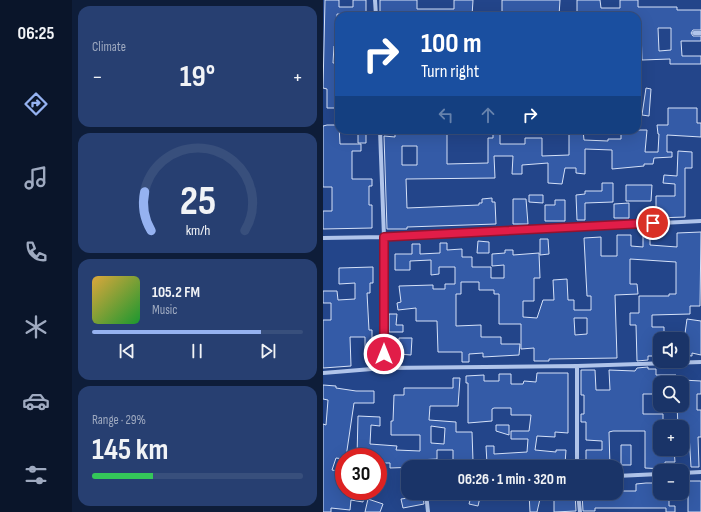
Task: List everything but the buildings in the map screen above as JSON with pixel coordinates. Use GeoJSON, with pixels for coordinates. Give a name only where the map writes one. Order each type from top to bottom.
{"type":"FeatureCollection","features":[{"type":"Feature","properties":{"kind":"street"},"geometry":{"type":"LineString","coordinates":[[375,0],[376,12]]}},
{"type":"Feature","properties":{"kind":"street"},"geometry":{"type":"LineString","coordinates":[[694,33],[701,33]]}},
{"type":"Feature","properties":{"kind":"street"},"geometry":{"type":"LineString","coordinates":[[380,134],[384,237],[384,368]]}},
{"type":"Feature","properties":{"kind":"street"},"geometry":{"type":"LineString","coordinates":[[323,238],[384,237],[701,221]]}},
{"type":"Feature","properties":{"kind":"street"},"geometry":{"type":"LineString","coordinates":[[323,373],[384,368],[577,366],[701,362]]}},
{"type":"Feature","properties":{"kind":"street"},"geometry":{"type":"LineString","coordinates":[[577,366],[577,460]]}},
{"type":"Feature","properties":{"kind":"street"},"geometry":{"type":"LineString","coordinates":[[689,473],[701,472]]}},
{"type":"Feature","properties":{"kind":"street"},"geometry":{"type":"LineString","coordinates":[[623,476],[653,474]]}},
{"type":"Feature","properties":{"kind":"street"},"geometry":{"type":"LineString","coordinates":[[427,500],[428,512]]}},
{"type":"Feature","properties":{"kind":"street"},"geometry":{"type":"LineString","coordinates":[[579,500],[580,512]]}},
{"type":"Feature","properties":{"kind":"route"},"geometry":{"type":"LineString","coordinates":[[384,354],[384,237],[653,223]]}}]}
